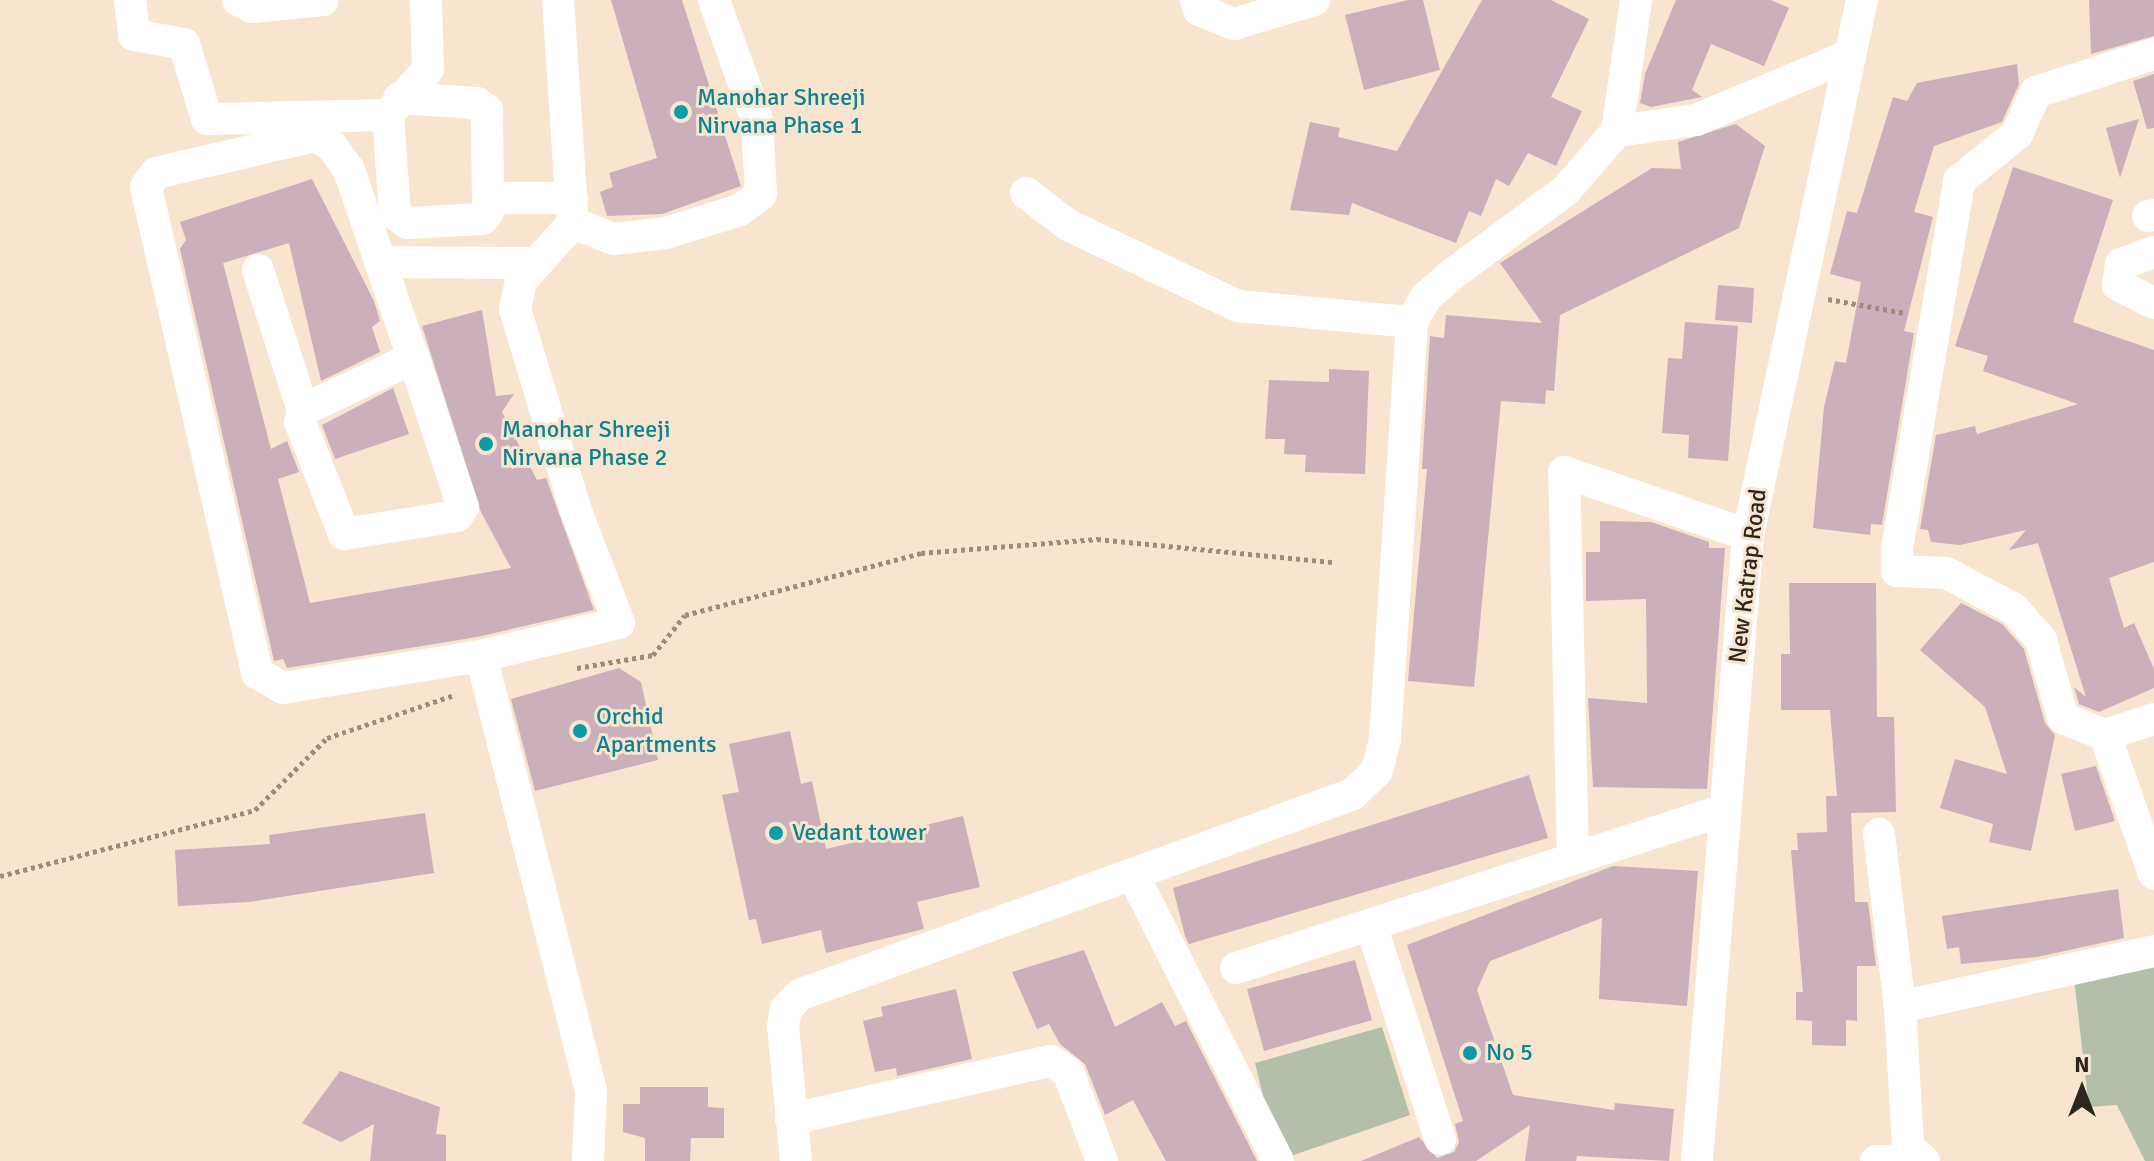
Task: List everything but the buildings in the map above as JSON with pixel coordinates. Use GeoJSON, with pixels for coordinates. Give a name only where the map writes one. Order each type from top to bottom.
{"type":"FeatureCollection","features":[{"type":"Feature","properties":{"kind":"street"},"geometry":{"type":"LineString","coordinates":[[130,0],[134,35],[174,37],[184,44],[207,119],[393,107],[477,103],[487,110],[488,212],[472,222],[408,223],[395,214],[393,107],[428,69],[426,0]]}},
{"type":"Feature","properties":{"kind":"street"},"geometry":{"type":"LineString","coordinates":[[238,0],[252,7],[323,0]]}},
{"type":"Feature","properties":{"kind":"street"},"geometry":{"type":"LineString","coordinates":[[258,270],[303,410],[300,422],[344,534],[457,516],[462,497],[349,170],[315,136],[169,166],[146,187],[257,673],[283,688],[483,670],[619,623],[521,345],[515,309],[521,281],[572,211],[558,0]]}},
{"type":"Feature","properties":{"kind":"street"},"geometry":{"type":"LineString","coordinates":[[488,198],[572,211],[614,239],[666,233],[740,210],[761,194],[757,120],[714,0]]}},
{"type":"Feature","properties":{"kind":"street"},"geometry":{"type":"LineString","coordinates":[[1196,0],[1199,10],[1234,24],[1314,0]]}},
{"type":"Feature","properties":{"kind":"street","name":"New Katrap Road"},"geometry":{"type":"LineString","coordinates":[[1697,1161],[1748,535],[1803,294],[1846,57],[1862,0]]}},
{"type":"Feature","properties":{"kind":"street"},"geometry":{"type":"LineString","coordinates":[[796,1161],[783,1027],[786,1009],[799,995],[1134,877],[1353,794],[1377,771],[1385,739],[1412,322],[1426,297],[1566,190],[1617,131],[1631,2]]}},
{"type":"Feature","properties":{"kind":"street"},"geometry":{"type":"LineString","coordinates":[[2154,54],[2036,92],[2017,134],[1959,181],[1933,318],[1897,571],[1946,573],[1981,587],[2014,609],[2041,640],[2063,718],[2105,735],[2154,719]]}},
{"type":"Feature","properties":{"kind":"street"},"geometry":{"type":"LineString","coordinates":[[1617,131],[1696,120],[1846,57]]}},
{"type":"Feature","properties":{"kind":"street"},"geometry":{"type":"LineString","coordinates":[[1026,193],[1068,225],[1238,306],[1412,322]]}},
{"type":"Feature","properties":{"kind":"street"},"geometry":{"type":"LineString","coordinates":[[2154,252],[2121,264],[2118,285],[2154,303]]}},
{"type":"Feature","properties":{"kind":"street"},"geometry":{"type":"LineString","coordinates":[[382,262],[537,263]]}},
{"type":"Feature","properties":{"kind":"street"},"geometry":{"type":"LineString","coordinates":[[303,410],[405,367],[413,356]]}},
{"type":"Feature","properties":{"kind":"street"},"geometry":{"type":"LineString","coordinates":[[1573,858],[1564,472],[1748,535]]}},
{"type":"Feature","properties":{"kind":"street"},"geometry":{"type":"LineString","coordinates":[[483,670],[591,1091],[588,1161]]}},
{"type":"Feature","properties":{"kind":"street"},"geometry":{"type":"LineString","coordinates":[[2105,735],[2154,874]]}},
{"type":"Feature","properties":{"kind":"street"},"geometry":{"type":"LineString","coordinates":[[1236,968],[1724,810]]}},
{"type":"Feature","properties":{"kind":"street"},"geometry":{"type":"LineString","coordinates":[[1879,834],[1900,1007],[1908,1147],[1924,1161]]}},
{"type":"Feature","properties":{"kind":"street"},"geometry":{"type":"LineString","coordinates":[[1134,877],[1278,1161]]}},
{"type":"Feature","properties":{"kind":"street"},"geometry":{"type":"LineString","coordinates":[[1371,925],[1440,1139]]}},
{"type":"Feature","properties":{"kind":"street"},"geometry":{"type":"LineString","coordinates":[[1900,1007],[2154,951]]}},
{"type":"Feature","properties":{"kind":"street"},"geometry":{"type":"LineString","coordinates":[[791,1119],[1051,1061],[1068,1072],[1102,1161]]}},
{"type":"Feature","properties":{"kind":"street"},"geometry":{"type":"LineString","coordinates":[[1876,1161],[1889,1161]]}},
{"type":"Feature","properties":{"kind":"path"},"geometry":{"type":"LineString","coordinates":[[1803,294],[1933,318]]}},
{"type":"Feature","properties":{"kind":"path"},"geometry":{"type":"LineString","coordinates":[[562,671],[653,655],[685,615],[921,553],[1097,539],[1333,562]]}},
{"type":"Feature","properties":{"kind":"path"},"geometry":{"type":"LineString","coordinates":[[0,876],[255,810],[327,738],[483,670]]}},
{"type":"Feature","properties":{"kind":"green space"},"geometry":{"type":"Polygon","coordinates":[[[2154,963],[2154,1161],[2145,1161],[2117,1105],[2089,1107],[2074,979],[2154,963]]]}},
{"type":"Feature","properties":{"kind":"green space"},"geometry":{"type":"Polygon","coordinates":[[[1382,1027],[1410,1115],[1279,1160],[1255,1063],[1382,1027]]]}},
{"type":"Feature","properties":{"kind":"place","name":"Manohar Shreeji Nirvana Phase 1"},"geometry":{"type":"Point","coordinates":[681,112]}},
{"type":"Feature","properties":{"kind":"place","name":"Manohar Shreeji Nirvana Phase 2"},"geometry":{"type":"Point","coordinates":[486,444]}},
{"type":"Feature","properties":{"kind":"place","name":"Orchid Apartments"},"geometry":{"type":"Point","coordinates":[580,731]}},
{"type":"Feature","properties":{"kind":"place","name":"Vedant tower"},"geometry":{"type":"Point","coordinates":[776,833]}},
{"type":"Feature","properties":{"kind":"place","name":"No 5"},"geometry":{"type":"Point","coordinates":[1470,1053]}}]}
